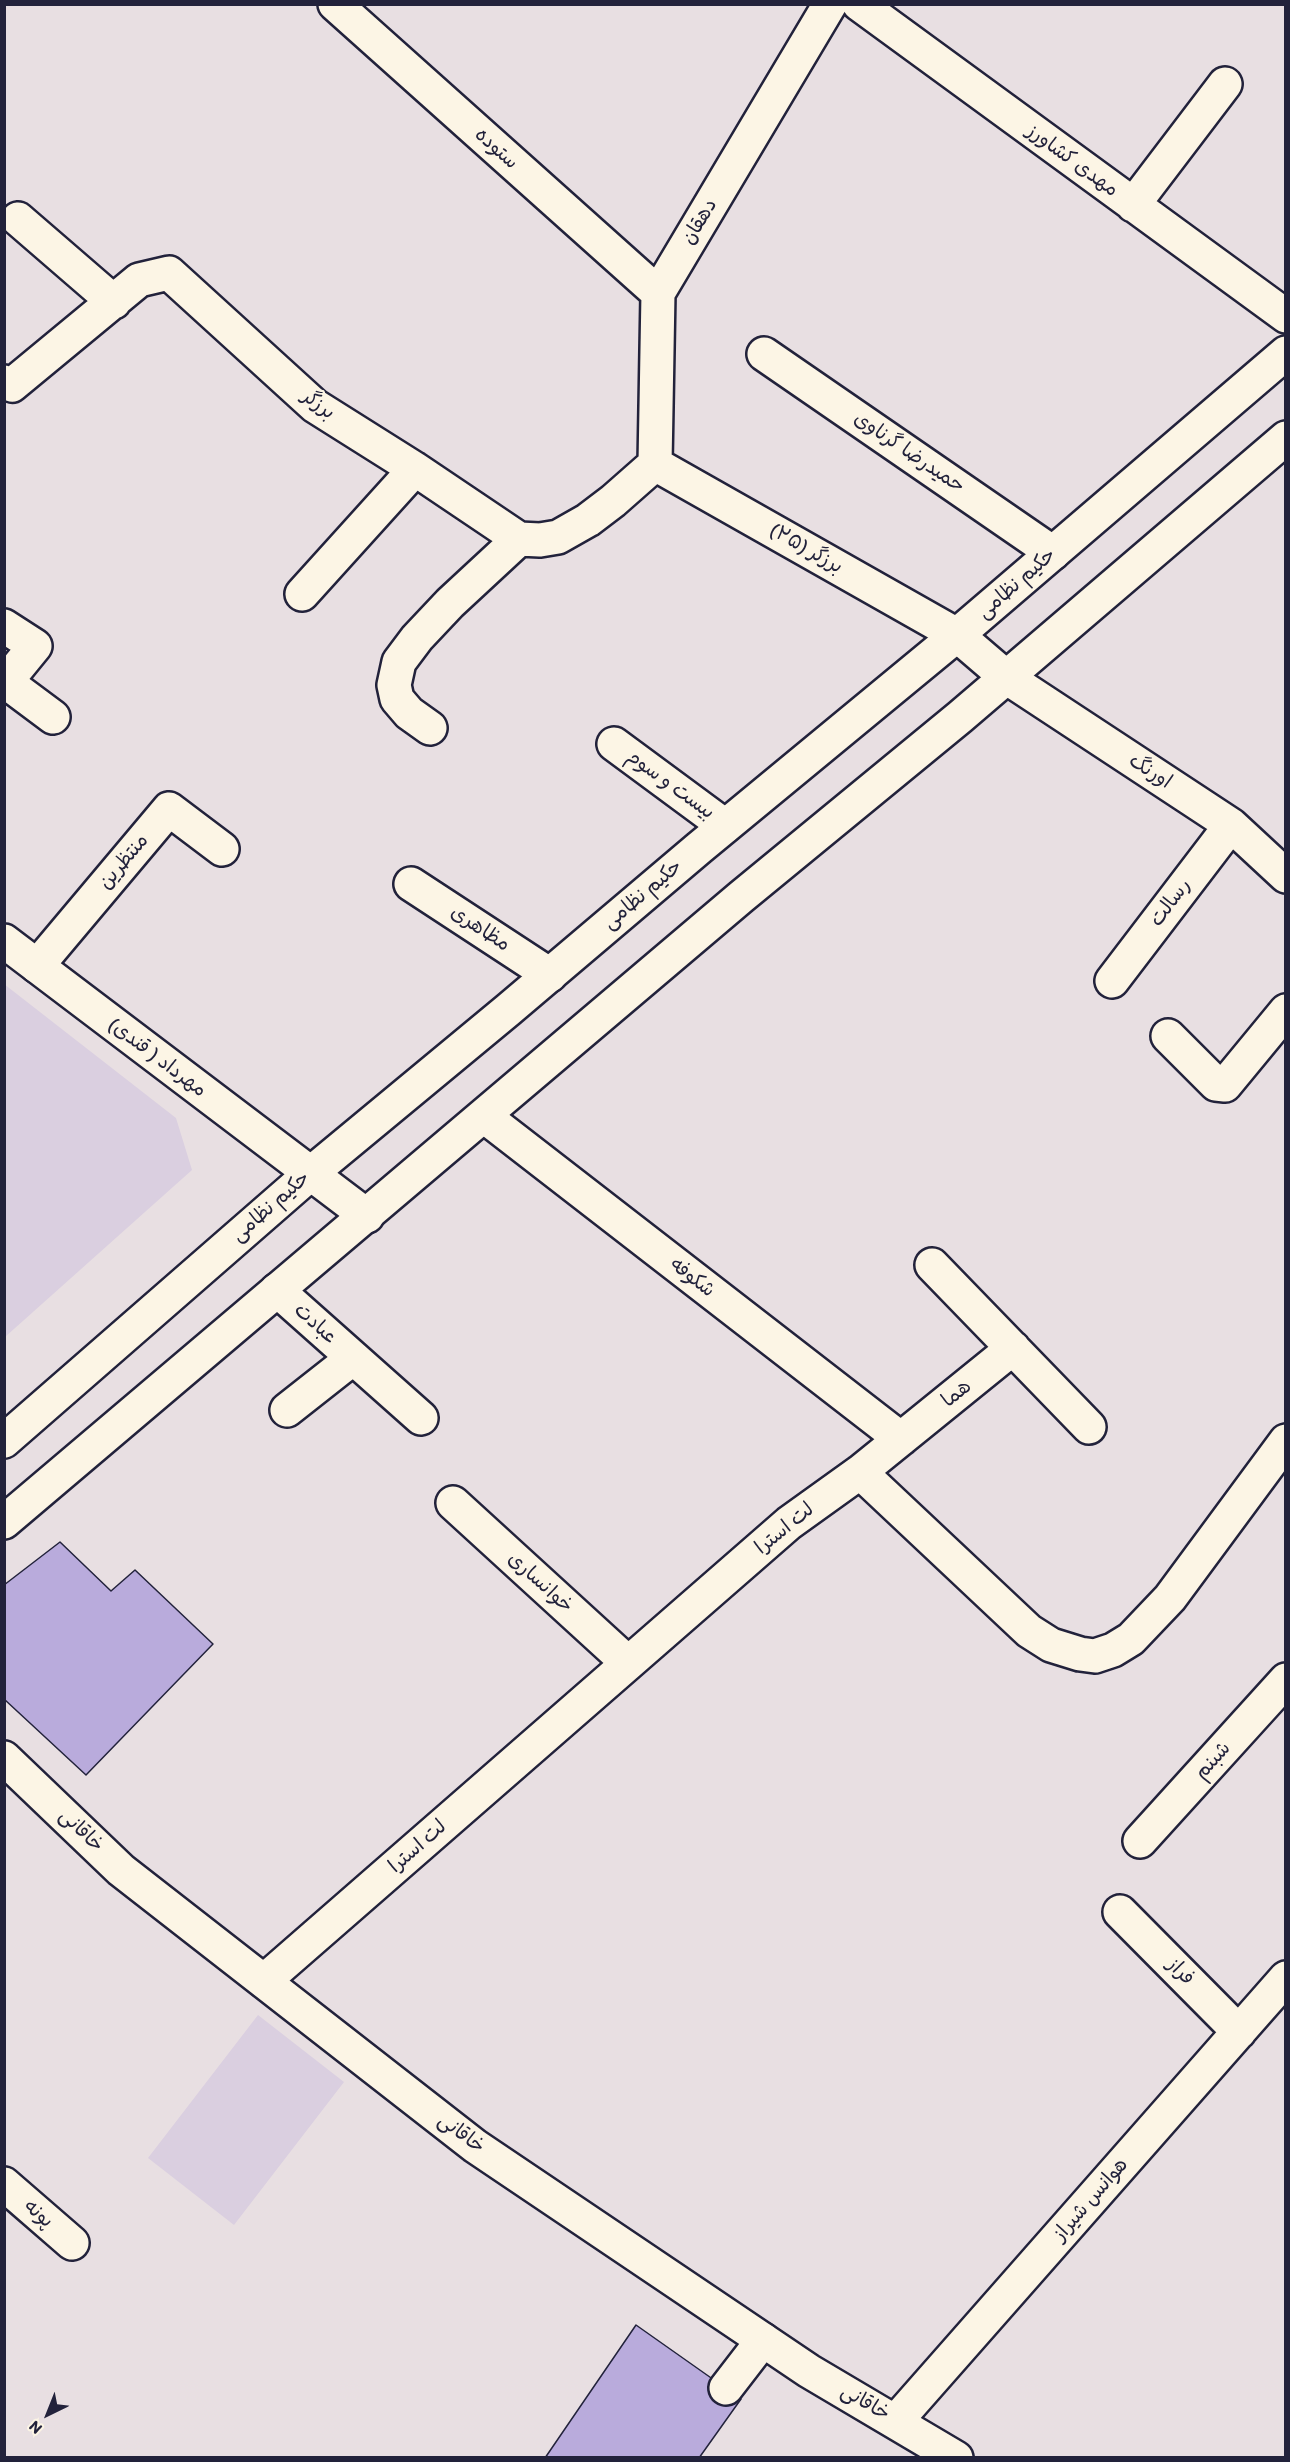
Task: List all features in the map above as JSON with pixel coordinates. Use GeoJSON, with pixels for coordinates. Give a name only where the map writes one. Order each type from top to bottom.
{"type":"FeatureCollection","features":[{"type":"Feature","properties":{"kind":"street","name":"ستوده"},"geometry":{"type":"LineString","coordinates":[[335,4],[658,293]]}},
{"type":"Feature","properties":{"kind":"street","name":"دهقان"},"geometry":{"type":"LineString","coordinates":[[655,464],[658,293],[830,4]]}},
{"type":"Feature","properties":{"kind":"street","name":"مهدی کشاورز"},"geometry":{"type":"LineString","coordinates":[[859,4],[1286,316]]}},
{"type":"Feature","properties":{"kind":"street"},"geometry":{"type":"LineString","coordinates":[[1133,205],[1225,84]]}},
{"type":"Feature","properties":{"kind":"street"},"geometry":{"type":"LineString","coordinates":[[18,219],[114,302]]}},
{"type":"Feature","properties":{"kind":"street","name":"برزگر"},"geometry":{"type":"LineString","coordinates":[[4,382],[12,385],[139,280],[169,273],[315,406],[415,469],[519,539]]}},
{"type":"Feature","properties":{"kind":"street","name":"حکیم نظامی"},"geometry":{"type":"LineString","coordinates":[[4,1441],[310,1174],[957,635],[1286,353]]}},
{"type":"Feature","properties":{"kind":"street","name":"حمیدرضا گرناوی"},"geometry":{"type":"LineString","coordinates":[[764,354],[1053,553]]}},
{"type":"Feature","properties":{"kind":"street"},"geometry":{"type":"LineString","coordinates":[[4,1522],[1286,438]]}},
{"type":"Feature","properties":{"kind":"street"},"geometry":{"type":"LineString","coordinates":[[430,728],[410,713],[397,699],[394,685],[399,662],[417,638],[443,610],[519,539],[540,540],[558,537],[588,520],[614,501],[655,464]]}},
{"type":"Feature","properties":{"kind":"street","name":"برزگر (۲۵)"},"geometry":{"type":"LineString","coordinates":[[655,464],[957,635],[1006,677]]}},
{"type":"Feature","properties":{"kind":"street"},"geometry":{"type":"LineString","coordinates":[[302,594],[415,469]]}},
{"type":"Feature","properties":{"kind":"street"},"geometry":{"type":"LineString","coordinates":[[4,626],[35,646],[5,683],[53,717]]}},
{"type":"Feature","properties":{"kind":"street","name":"اورنگ"},"geometry":{"type":"LineString","coordinates":[[1006,677],[1231,825],[1286,876]]}},
{"type":"Feature","properties":{"kind":"street","name":"بیست و سوم"},"geometry":{"type":"LineString","coordinates":[[614,744],[725,826]]}},
{"type":"Feature","properties":{"kind":"street","name":"منتظرین"},"geometry":{"type":"LineString","coordinates":[[38,966],[168,809],[222,849]]}},
{"type":"Feature","properties":{"kind":"street","name":"رسالت"},"geometry":{"type":"LineString","coordinates":[[1112,981],[1231,825]]}},
{"type":"Feature","properties":{"kind":"street","name":"مظاهری"},"geometry":{"type":"LineString","coordinates":[[411,884],[550,975]]}},
{"type":"Feature","properties":{"kind":"street","name":"مهرداد ( قندی)"},"geometry":{"type":"LineString","coordinates":[[4,941],[367,1216]]}},
{"type":"Feature","properties":{"kind":"street"},"geometry":{"type":"LineString","coordinates":[[1168,1036],[1216,1084],[1225,1085],[1286,1011]]}},
{"type":"Feature","properties":{"kind":"street","name":"شکوفه"},"geometry":{"type":"LineString","coordinates":[[484,1116],[901,1439]]}},
{"type":"Feature","properties":{"kind":"street"},"geometry":{"type":"LineString","coordinates":[[932,1265],[1089,1427]]}},
{"type":"Feature","properties":{"kind":"street","name":"عبادت"},"geometry":{"type":"LineString","coordinates":[[277,1290],[421,1418]]}},
{"type":"Feature","properties":{"kind":"street","name":"هما"},"geometry":{"type":"LineString","coordinates":[[860,1472],[1012,1348]]}},
{"type":"Feature","properties":{"kind":"street","name":"عبادت"},"geometry":{"type":"LineString","coordinates":[[287,1410],[353,1358]]}},
{"type":"Feature","properties":{"kind":"street"},"geometry":{"type":"LineString","coordinates":[[860,1472],[1029,1632],[1052,1645],[1095,1656],[1113,1650],[1131,1639],[1170,1598],[1286,1441]]}},
{"type":"Feature","properties":{"kind":"street","name":"لت استرا"},"geometry":{"type":"LineString","coordinates":[[264,1981],[789,1523],[860,1472]]}},
{"type":"Feature","properties":{"kind":"street","name":"خوانساری"},"geometry":{"type":"LineString","coordinates":[[453,1503],[628,1663]]}},
{"type":"Feature","properties":{"kind":"street","name":"شبنم"},"geometry":{"type":"LineString","coordinates":[[1140,1841],[1286,1680]]}},
{"type":"Feature","properties":{"kind":"street","name":"خاقانی"},"geometry":{"type":"LineString","coordinates":[[4,1758],[121,1870],[475,2146],[809,2371],[956,2457]]}},
{"type":"Feature","properties":{"kind":"street","name":"فراز"},"geometry":{"type":"LineString","coordinates":[[1120,1912],[1239,2032]]}},
{"type":"Feature","properties":{"kind":"street","name":"هوانس شیراز"},"geometry":{"type":"LineString","coordinates":[[896,2421],[1239,2032],[1279,1999]]}},
{"type":"Feature","properties":{"kind":"street","name":"پونه"},"geometry":{"type":"LineString","coordinates":[[4,2184],[72,2243]]}},
{"type":"Feature","properties":{"kind":"street"},"geometry":{"type":"LineString","coordinates":[[726,2388],[763,2340]]}},
{"type":"Feature","properties":{"kind":"shaded area"},"geometry":{"type":"Polygon","coordinates":[[[4,984],[176,1118],[192,1170],[5,1337],[4,984]]]}},
{"type":"Feature","properties":{"kind":"shaded area"},"geometry":{"type":"Polygon","coordinates":[[[258,2015],[344,2082],[234,2225],[148,2158],[258,2015]]]}},
{"type":"Feature","properties":{"kind":"building"},"geometry":{"type":"Polygon","coordinates":[[[60,1542],[111,1591],[135,1570],[213,1644],[86,1775],[4,1699],[4,1585],[60,1542]]]}},
{"type":"Feature","properties":{"kind":"building"},"geometry":{"type":"Polygon","coordinates":[[[636,2325],[741,2399],[699,2458],[545,2458],[636,2325]]]}}]}
